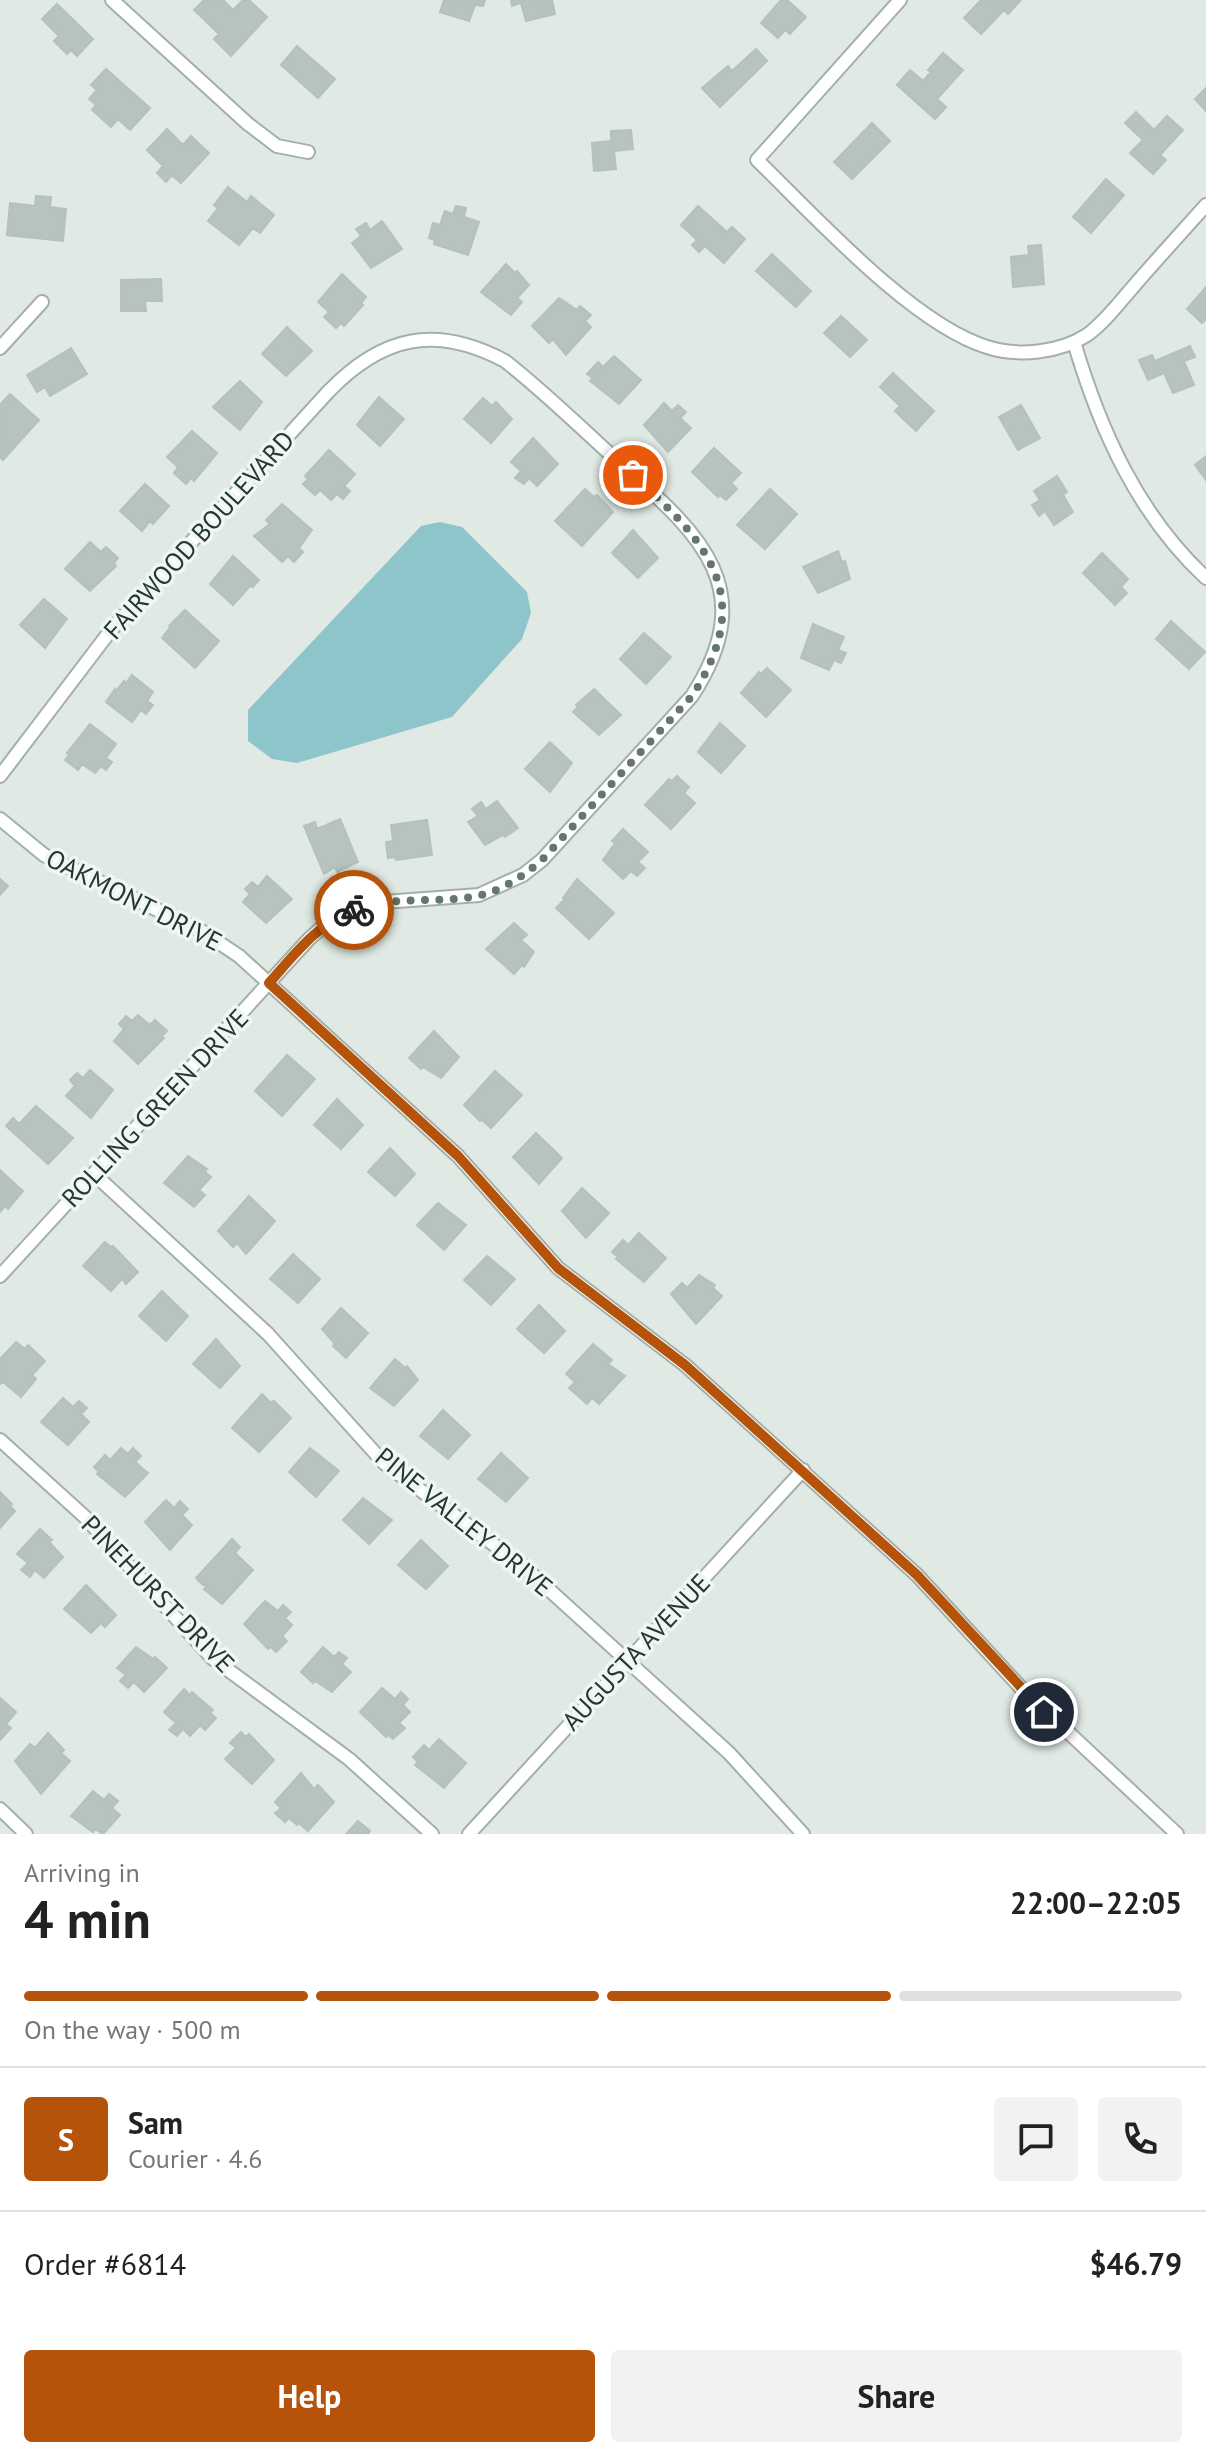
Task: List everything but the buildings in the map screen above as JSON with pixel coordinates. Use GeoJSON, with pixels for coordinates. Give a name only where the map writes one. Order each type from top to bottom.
{"type":"FeatureCollection","features":[{"type":"Feature","properties":{"kind":"street"},"geometry":{"type":"LineString","coordinates":[[112,0],[248,124],[277,146],[308,152]]}},
{"type":"Feature","properties":{"kind":"street"},"geometry":{"type":"LineString","coordinates":[[900,0],[757,160],[907,301],[948,328],[990,348],[1045,352],[1089,333],[1206,205]]}},
{"type":"Feature","properties":{"kind":"street"},"geometry":{"type":"LineString","coordinates":[[0,348],[42,302]]}},
{"type":"Feature","properties":{"kind":"street","name":"ROLLING GREEN DRIVE"},"geometry":{"type":"LineString","coordinates":[[0,1276],[327,923],[370,903],[479,895],[504,886],[533,868],[692,696],[714,660],[721,624],[721,602],[713,567],[693,533],[505,361],[466,345],[432,338]]}},
{"type":"Feature","properties":{"kind":"street","name":"FAIRWOOD BOULEVARD"},"geometry":{"type":"LineString","coordinates":[[0,776],[111,630],[345,374],[382,350],[432,338]]}},
{"type":"Feature","properties":{"kind":"street"},"geometry":{"type":"LineString","coordinates":[[1074,342],[1097,414],[1120,464],[1157,520],[1206,578]]}},
{"type":"Feature","properties":{"kind":"street","name":"OAKMONT DRIVE"},"geometry":{"type":"LineString","coordinates":[[0,819],[44,855],[221,943],[269,983],[458,1156],[558,1268],[685,1365],[917,1575],[1044,1712],[1177,1834]]}},
{"type":"Feature","properties":{"kind":"street","name":"PINE VALLEY DRIVE"},"geometry":{"type":"LineString","coordinates":[[94,1174],[268,1334],[384,1463],[524,1567],[729,1753],[803,1834]]}},
{"type":"Feature","properties":{"kind":"street","name":"PINEHURST DRIVE"},"geometry":{"type":"LineString","coordinates":[[0,1440],[85,1517],[212,1658],[349,1759],[432,1834]]}},
{"type":"Feature","properties":{"kind":"street","name":"AUGUSTA AVENUE"},"geometry":{"type":"LineString","coordinates":[[469,1834],[803,1470]]}},
{"type":"Feature","properties":{"kind":"street"},"geometry":{"type":"LineString","coordinates":[[0,1809],[26,1834]]}},
{"type":"Feature","properties":{"kind":"water"},"geometry":{"type":"Polygon","coordinates":[[[440,522],[462,527],[527,592],[531,613],[522,639],[452,717],[297,763],[272,759],[248,741],[248,710],[421,526],[440,522]]]}},
{"type":"Feature","properties":{"kind":"way so far"},"geometry":{"type":"LineString","coordinates":[[354,910],[370,903],[392,900],[479,895],[523,875],[542,860],[692,696],[714,660],[718,645],[721,602],[718,584],[713,567],[693,533],[633,475]]}},
{"type":"Feature","properties":{"kind":"route"},"geometry":{"type":"LineString","coordinates":[[354,910],[327,923],[269,983],[458,1156],[558,1268],[685,1365],[917,1575],[1044,1712]]}}]}
